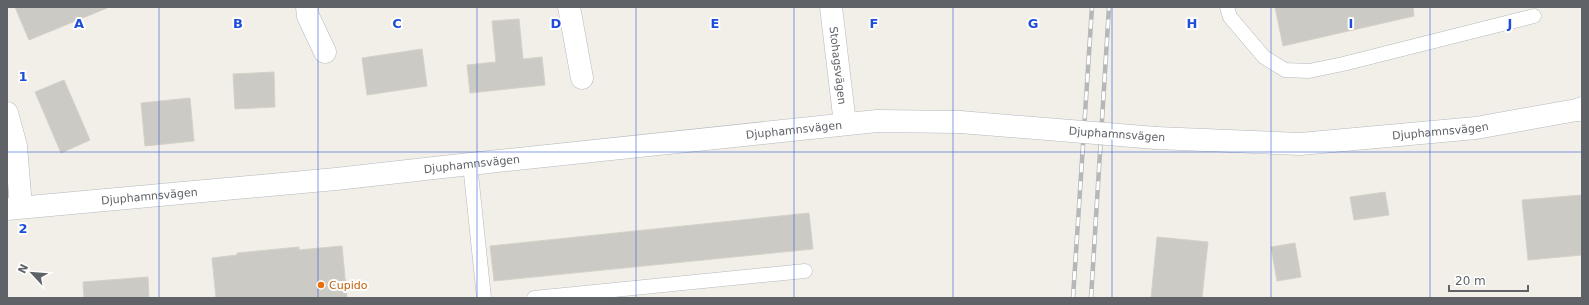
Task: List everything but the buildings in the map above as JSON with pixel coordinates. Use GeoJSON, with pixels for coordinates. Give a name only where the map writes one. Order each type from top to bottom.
{"type":"FeatureCollection","features":[{"type":"Feature","properties":{"kind":"street"},"geometry":{"type":"LineString","coordinates":[[307,7],[308,16],[325,52]]}},
{"type":"Feature","properties":{"kind":"street"},"geometry":{"type":"LineString","coordinates":[[569,7],[582,78]]}},
{"type":"Feature","properties":{"kind":"street","name":"Stohagsvägen"},"geometry":{"type":"LineString","coordinates":[[831,7],[845,124]]}},
{"type":"Feature","properties":{"kind":"street","name":"Djuphamnsvägen"},"geometry":{"type":"LineString","coordinates":[[14,208],[336,179],[877,121],[960,122],[1156,138],[1300,144],[1476,128],[1581,109]]}},
{"type":"Feature","properties":{"kind":"street"},"geometry":{"type":"LineString","coordinates":[[7,113],[16,146],[14,208]]}},
{"type":"Feature","properties":{"kind":"lane"},"geometry":{"type":"LineString","coordinates":[[1227,7],[1230,17],[1264,57],[1285,70],[1309,71],[1343,64],[1534,16]]}},
{"type":"Feature","properties":{"kind":"lane"},"geometry":{"type":"LineString","coordinates":[[470,164],[484,298]]}},
{"type":"Feature","properties":{"kind":"lane"},"geometry":{"type":"LineString","coordinates":[[534,298],[805,271]]}},
{"type":"Feature","properties":{"kind":"railway"},"geometry":{"type":"LineString","coordinates":[[1073,298],[1092,7]]}},
{"type":"Feature","properties":{"kind":"railway"},"geometry":{"type":"LineString","coordinates":[[1091,298],[1109,7]]}},
{"type":"Feature","properties":{"kind":"place","name":"Cupido"},"geometry":{"type":"Point","coordinates":[321,285]}}]}
